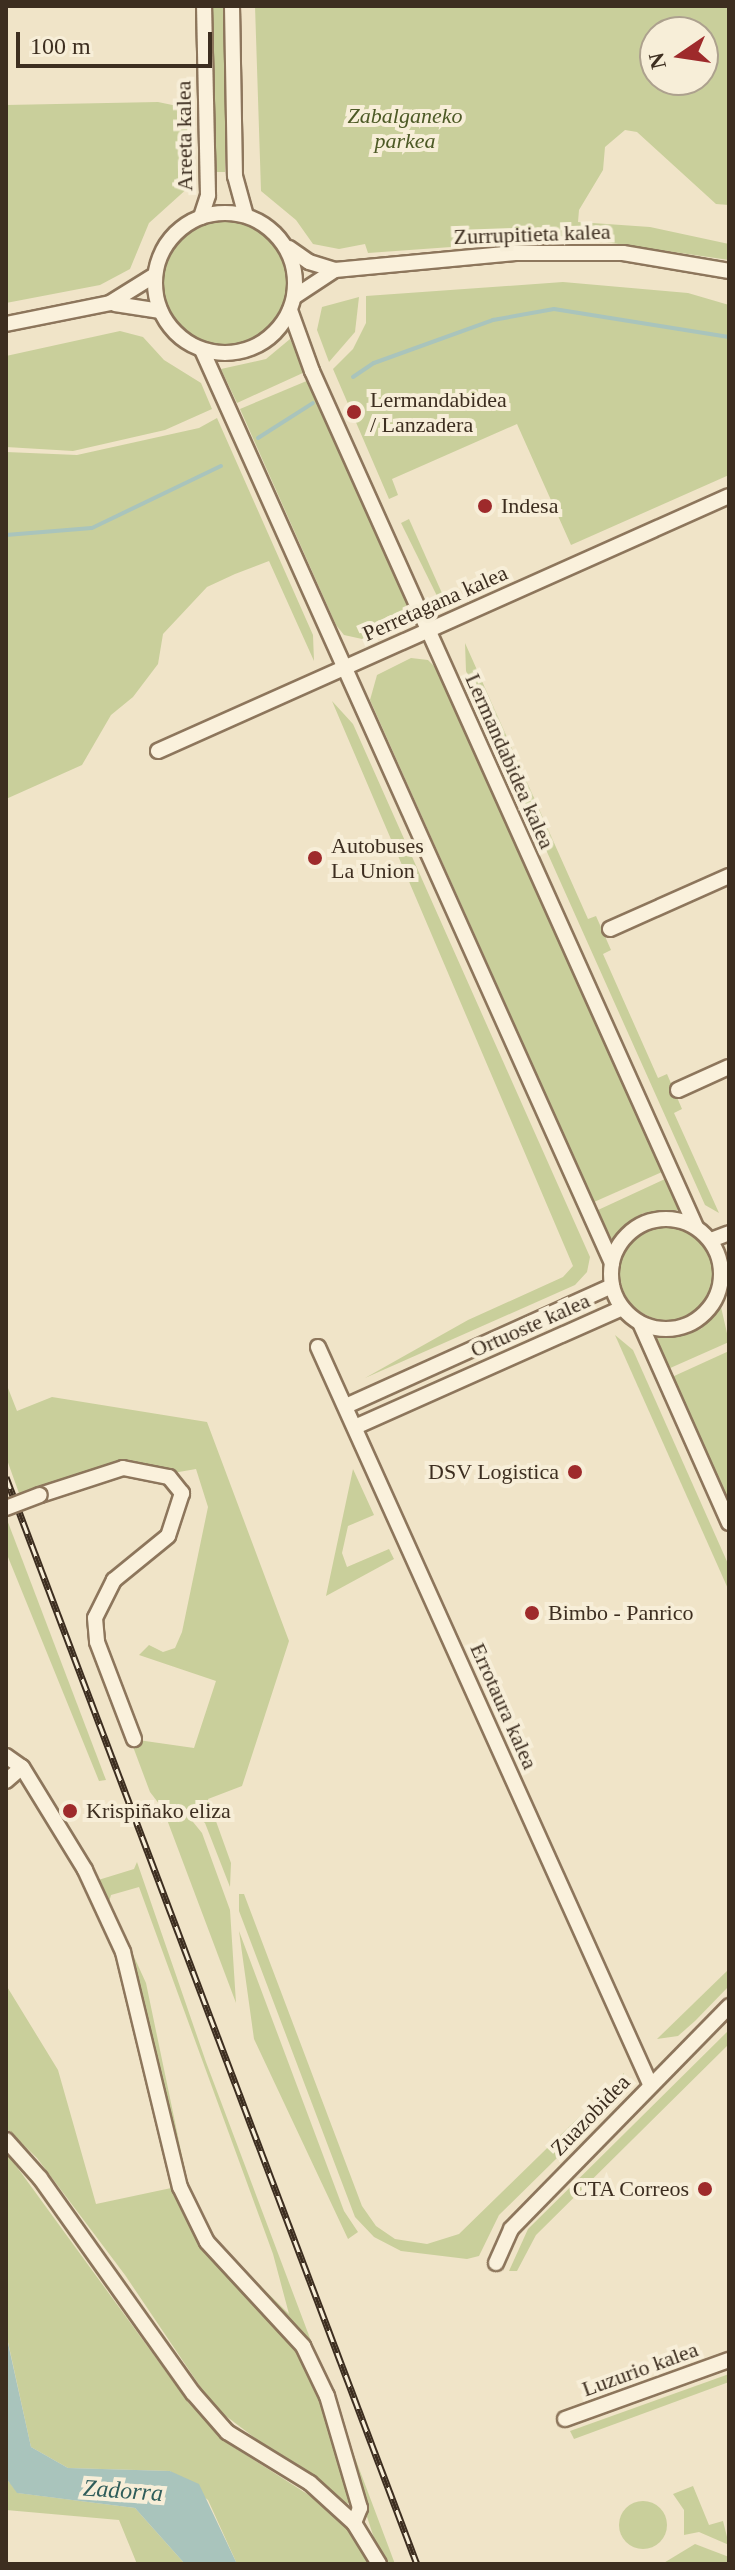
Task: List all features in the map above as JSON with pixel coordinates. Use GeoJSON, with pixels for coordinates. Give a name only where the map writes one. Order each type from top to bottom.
{"type":"FeatureCollection","features":[{"type":"Feature","properties":{"kind":"street","name":"Areeta kalea"},"geometry":{"type":"LineString","coordinates":[[201,217],[208,195],[204,6]]}},
{"type":"Feature","properties":{"kind":"street"},"geometry":{"type":"LineString","coordinates":[[232,6],[235,176],[246,216],[284,245],[294,270],[292,304],[276,332],[254,348],[229,354],[202,350],[170,328],[160,311],[155,275],[165,246],[201,217],[246,216]]}},
{"type":"Feature","properties":{"kind":"street","name":"Zurrupitieta kalea"},"geometry":{"type":"LineString","coordinates":[[284,245],[309,262],[335,270],[573,250],[675,259],[729,271]]}},
{"type":"Feature","properties":{"kind":"street","name":"Zurrupitieta kalea"},"geometry":{"type":"LineString","coordinates":[[292,304],[335,270]]}},
{"type":"Feature","properties":{"kind":"street"},"geometry":{"type":"LineString","coordinates":[[6,324],[110,303],[155,275]]}},
{"type":"Feature","properties":{"kind":"street"},"geometry":{"type":"LineString","coordinates":[[110,303],[160,311]]}},
{"type":"Feature","properties":{"kind":"street","name":"Lermandabidea kalea"},"geometry":{"type":"LineString","coordinates":[[292,304],[312,371],[696,1227]]}},
{"type":"Feature","properties":{"kind":"street"},"geometry":{"type":"LineString","coordinates":[[202,350],[347,667],[612,1263],[612,1286],[622,1308],[640,1323],[729,1523]]}},
{"type":"Feature","properties":{"kind":"street","name":"Perretagana kalea"},"geometry":{"type":"LineString","coordinates":[[158,751],[729,496]]}},
{"type":"Feature","properties":{"kind":"street"},"geometry":{"type":"LineString","coordinates":[[610,929],[729,876]]}},
{"type":"Feature","properties":{"kind":"street"},"geometry":{"type":"LineString","coordinates":[[678,1090],[729,1067]]}},
{"type":"Feature","properties":{"kind":"street"},"geometry":{"type":"LineString","coordinates":[[612,1263],[623,1239],[644,1223],[671,1218],[696,1227],[711,1240],[725,1261],[714,1303],[689,1325],[673,1330],[640,1323]]}},
{"type":"Feature","properties":{"kind":"street"},"geometry":{"type":"LineString","coordinates":[[711,1240],[729,1233]]}},
{"type":"Feature","properties":{"kind":"street","name":"Ortuoste kalea"},"geometry":{"type":"LineString","coordinates":[[346,1406],[612,1286]]}},
{"type":"Feature","properties":{"kind":"street"},"geometry":{"type":"LineString","coordinates":[[720,1288],[729,1306]]}},
{"type":"Feature","properties":{"kind":"street","name":"Ortuoste kalea"},"geometry":{"type":"LineString","coordinates":[[355,1427],[622,1308]]}},
{"type":"Feature","properties":{"kind":"street","name":"Errotaura kalea"},"geometry":{"type":"LineString","coordinates":[[318,1347],[650,2084]]}},
{"type":"Feature","properties":{"kind":"street","name":"Ortuoste kalea"},"geometry":{"type":"LineString","coordinates":[[446,1361],[455,1382]]}},
{"type":"Feature","properties":{"kind":"street"},"geometry":{"type":"LineString","coordinates":[[6,1508],[123,1468],[169,1477],[182,1493],[168,1536],[140,1564],[114,1580],[95,1618],[97,1642],[134,1739]]}},
{"type":"Feature","properties":{"kind":"street"},"geometry":{"type":"LineString","coordinates":[[6,1756],[22,1767],[85,1870],[123,1952],[180,2187],[207,2242],[303,2346],[327,2396],[360,2508],[354,2523]]}},
{"type":"Feature","properties":{"kind":"street"},"geometry":{"type":"LineString","coordinates":[[6,1781],[22,1767]]}},
{"type":"Feature","properties":{"kind":"street","name":"Zuazobidea"},"geometry":{"type":"LineString","coordinates":[[496,2263],[511,2229],[729,2006]]}},
{"type":"Feature","properties":{"kind":"street"},"geometry":{"type":"LineString","coordinates":[[6,2140],[40,2178],[193,2393],[227,2432],[310,2483],[354,2523],[379,2564]]}},
{"type":"Feature","properties":{"kind":"street","name":"Luzurio kalea"},"geometry":{"type":"LineString","coordinates":[[565,2419],[729,2360]]}},
{"type":"Feature","properties":{"kind":"green space"},"geometry":{"type":"Polygon","coordinates":[[[211,6],[225,6],[225,172],[211,172],[211,6]]]}},
{"type":"Feature","properties":{"kind":"green space","name":"Zabalganeko parkea"},"geometry":{"type":"Polygon","coordinates":[[[255,6],[729,6],[729,205],[716,204],[637,132],[625,130],[605,147],[603,170],[579,210],[578,222],[650,227],[729,244],[729,260],[577,238],[368,253],[365,244],[339,249],[313,244],[296,220],[261,191],[255,6]]]}},
{"type":"Feature","properties":{"kind":"green space"},"geometry":{"type":"Polygon","coordinates":[[[183,94],[189,94],[190,186],[149,223],[130,269],[100,285],[6,303],[6,105],[158,102],[182,107],[183,94]]]}},
{"type":"Feature","properties":{"kind":"green space"},"geometry":{"type":"Polygon","coordinates":[[[225,220],[249,225],[269,239],[283,259],[288,283],[283,307],[269,327],[249,341],[225,346],[201,341],[181,327],[167,307],[162,283],[167,259],[181,239],[201,225],[225,220]]]}},
{"type":"Feature","properties":{"kind":"green space"},"geometry":{"type":"Polygon","coordinates":[[[563,282],[688,293],[729,305],[729,475],[571,545],[517,424],[392,479],[398,495],[389,499],[333,369],[353,349],[366,323],[366,296],[563,282]]]}},
{"type":"Feature","properties":{"kind":"green space"},"geometry":{"type":"Polygon","coordinates":[[[359,297],[355,332],[329,362],[317,330],[322,307],[359,297]]]}},
{"type":"Feature","properties":{"kind":"green space"},"geometry":{"type":"Polygon","coordinates":[[[120,331],[143,337],[164,360],[201,383],[212,409],[165,430],[73,451],[6,447],[6,356],[120,331]]]}},
{"type":"Feature","properties":{"kind":"green space"},"geometry":{"type":"Polygon","coordinates":[[[290,339],[305,372],[237,403],[221,369],[266,359],[290,339]]]}},
{"type":"Feature","properties":{"kind":"green space"},"geometry":{"type":"Polygon","coordinates":[[[309,380],[406,596],[407,607],[398,622],[362,639],[344,635],[336,625],[240,409],[309,380]]]}},
{"type":"Feature","properties":{"kind":"green space"},"geometry":{"type":"Polygon","coordinates":[[[217,418],[313,635],[314,661],[269,561],[235,574],[207,587],[163,634],[158,664],[133,697],[111,715],[82,765],[6,799],[6,452],[77,455],[199,428],[217,418]]]}},
{"type":"Feature","properties":{"kind":"green space"},"geometry":{"type":"Polygon","coordinates":[[[409,519],[445,600],[440,602],[401,523],[409,519]]]}},
{"type":"Feature","properties":{"kind":"green space"},"geometry":{"type":"Polygon","coordinates":[[[465,643],[588,919],[596,916],[611,950],[603,954],[658,1078],[667,1074],[682,1109],[674,1113],[719,1213],[705,1205],[466,671],[465,643]]]}},
{"type":"Feature","properties":{"kind":"green space"},"geometry":{"type":"Polygon","coordinates":[[[411,658],[428,660],[438,670],[662,1172],[594,1202],[370,700],[377,675],[411,658]]]}},
{"type":"Feature","properties":{"kind":"green space"},"geometry":{"type":"Polygon","coordinates":[[[332,701],[353,724],[590,1257],[587,1272],[575,1285],[365,1378],[468,1320],[563,1277],[573,1266],[332,701]]]}},
{"type":"Feature","properties":{"kind":"green space"},"geometry":{"type":"Polygon","coordinates":[[[665,1179],[679,1210],[643,1213],[611,1239],[598,1210],[665,1179]]]}},
{"type":"Feature","properties":{"kind":"green space"},"geometry":{"type":"Polygon","coordinates":[[[667,1226],[685,1230],[700,1240],[710,1255],[714,1273],[710,1291],[700,1306],[685,1316],[667,1320],[649,1316],[634,1306],[624,1291],[620,1273],[624,1255],[634,1240],[649,1230],[667,1226]]]}},
{"type":"Feature","properties":{"kind":"green space"},"geometry":{"type":"Polygon","coordinates":[[[721,1307],[729,1342],[668,1369],[654,1338],[701,1329],[721,1307]]]}},
{"type":"Feature","properties":{"kind":"green space"},"geometry":{"type":"Polygon","coordinates":[[[615,1335],[633,1350],[729,1566],[729,1591],[615,1335]]]}},
{"type":"Feature","properties":{"kind":"green space"},"geometry":{"type":"Polygon","coordinates":[[[729,1351],[729,1504],[672,1377],[729,1351]]]}},
{"type":"Feature","properties":{"kind":"green space"},"geometry":{"type":"Polygon","coordinates":[[[6,1383],[17,1411],[52,1397],[207,1422],[289,1641],[242,1786],[208,1799],[231,1863],[230,1887],[205,1823],[185,1808],[171,1807],[189,1817],[202,1833],[230,1910],[236,2003],[163,1809],[150,1792],[132,1744],[138,1740],[194,1748],[216,1681],[139,1655],[149,1645],[163,1652],[175,1648],[182,1632],[208,1507],[196,1469],[173,1473],[123,1463],[20,1496],[6,1457],[6,1383]]]}},
{"type":"Feature","properties":{"kind":"green space"},"geometry":{"type":"Polygon","coordinates":[[[353,1469],[374,1515],[348,1526],[342,1553],[347,1567],[389,1549],[394,1559],[326,1596],[353,1469]]]}},
{"type":"Feature","properties":{"kind":"green space"},"geometry":{"type":"Polygon","coordinates":[[[6,1517],[106,1780],[99,1781],[6,1552],[6,1517]]]}},
{"type":"Feature","properties":{"kind":"green space"},"geometry":{"type":"Polygon","coordinates":[[[137,1862],[206,2062],[395,2564],[384,2564],[377,2547],[316,2363],[213,2245],[183,2186],[136,1986],[95,1881],[134,1869],[137,1862]],[[139,1887],[111,1895],[109,1902],[146,1983],[190,2194],[213,2239],[289,2314],[273,2254],[139,1887]]]}},
{"type":"Feature","properties":{"kind":"green space"},"geometry":{"type":"Polygon","coordinates":[[[239,1894],[244,1894],[362,2206],[376,2226],[395,2239],[427,2244],[459,2234],[624,2073],[623,2093],[499,2215],[479,2256],[467,2259],[401,2251],[374,2237],[355,2217],[239,1911],[239,1894]]]}},
{"type":"Feature","properties":{"kind":"green space"},"geometry":{"type":"Polygon","coordinates":[[[239,1931],[344,2211],[358,2232],[348,2239],[254,2039],[239,1931]]]}},
{"type":"Feature","properties":{"kind":"green space"},"geometry":{"type":"Polygon","coordinates":[[[729,1969],[729,1986],[695,2021],[678,2036],[657,2039],[729,1969]]]}},
{"type":"Feature","properties":{"kind":"green space"},"geometry":{"type":"Polygon","coordinates":[[[6,1985],[58,2070],[96,2204],[176,2187],[192,2223],[296,2344],[323,2403],[352,2503],[342,2504],[214,2407],[125,2275],[37,2158],[6,2128],[6,1985]]]}},
{"type":"Feature","properties":{"kind":"green space"},"geometry":{"type":"Polygon","coordinates":[[[729,2030],[729,2044],[536,2235],[517,2271],[509,2271],[528,2229],[729,2030]]]}},
{"type":"Feature","properties":{"kind":"green space"},"geometry":{"type":"Polygon","coordinates":[[[6,2152],[188,2402],[232,2446],[326,2506],[358,2542],[368,2564],[237,2564],[208,2500],[170,2471],[68,2468],[31,2447],[6,2333],[6,2152]]]}},
{"type":"Feature","properties":{"kind":"green space"},"geometry":{"type":"Polygon","coordinates":[[[729,2374],[729,2382],[574,2439],[570,2431],[729,2374]]]}},
{"type":"Feature","properties":{"kind":"green space"},"geometry":{"type":"Polygon","coordinates":[[[6,2478],[18,2493],[135,2508],[185,2564],[137,2564],[119,2520],[6,2510],[6,2478]]]}},
{"type":"Feature","properties":{"kind":"green space"},"geometry":{"type":"Polygon","coordinates":[[[693,2486],[709,2525],[723,2521],[729,2545],[699,2532],[684,2535],[684,2510],[673,2494],[693,2486]]]}},
{"type":"Feature","properties":{"kind":"green space"},"geometry":{"type":"Polygon","coordinates":[[[643,2501],[660,2508],[667,2525],[660,2542],[643,2549],[626,2542],[619,2525],[626,2508],[643,2501]]]}},
{"type":"Feature","properties":{"kind":"green space"},"geometry":{"type":"Polygon","coordinates":[[[695,2544],[729,2557],[729,2564],[662,2564],[695,2544]]]}},
{"type":"Feature","properties":{"kind":"water","name":"Zadorra"},"geometry":{"type":"Polygon","coordinates":[[[6,2334],[31,2447],[68,2468],[170,2471],[199,2484],[237,2564],[185,2564],[135,2508],[17,2493],[6,2478],[6,2334]]]}},
{"type":"Feature","properties":{"kind":"waterway"},"geometry":{"type":"LineString","coordinates":[[353,377],[374,363],[493,320],[554,309],[729,337]]}},
{"type":"Feature","properties":{"kind":"waterway"},"geometry":{"type":"LineString","coordinates":[[258,438],[313,403]]}},
{"type":"Feature","properties":{"kind":"waterway"},"geometry":{"type":"LineString","coordinates":[[6,535],[92,528],[221,466]]}},
{"type":"Feature","properties":{"kind":"railway"},"geometry":{"type":"LineString","coordinates":[[6,1477],[417,2564]]}},
{"type":"Feature","properties":{"kind":"place","name":"Lermandabidea / Lanzadera"},"geometry":{"type":"Point","coordinates":[354,412]}},
{"type":"Feature","properties":{"kind":"place","name":"Indesa"},"geometry":{"type":"Point","coordinates":[485,506]}},
{"type":"Feature","properties":{"kind":"place","name":"Autobuses La Union"},"geometry":{"type":"Point","coordinates":[315,858]}},
{"type":"Feature","properties":{"kind":"place","name":"DSV Logistica"},"geometry":{"type":"Point","coordinates":[575,1472]}},
{"type":"Feature","properties":{"kind":"place","name":"Bimbo - Panrico"},"geometry":{"type":"Point","coordinates":[532,1613]}},
{"type":"Feature","properties":{"kind":"place","name":"Krispiñako eliza"},"geometry":{"type":"Point","coordinates":[70,1811]}},
{"type":"Feature","properties":{"kind":"place","name":"CTA Correos"},"geometry":{"type":"Point","coordinates":[705,2189]}}]}
